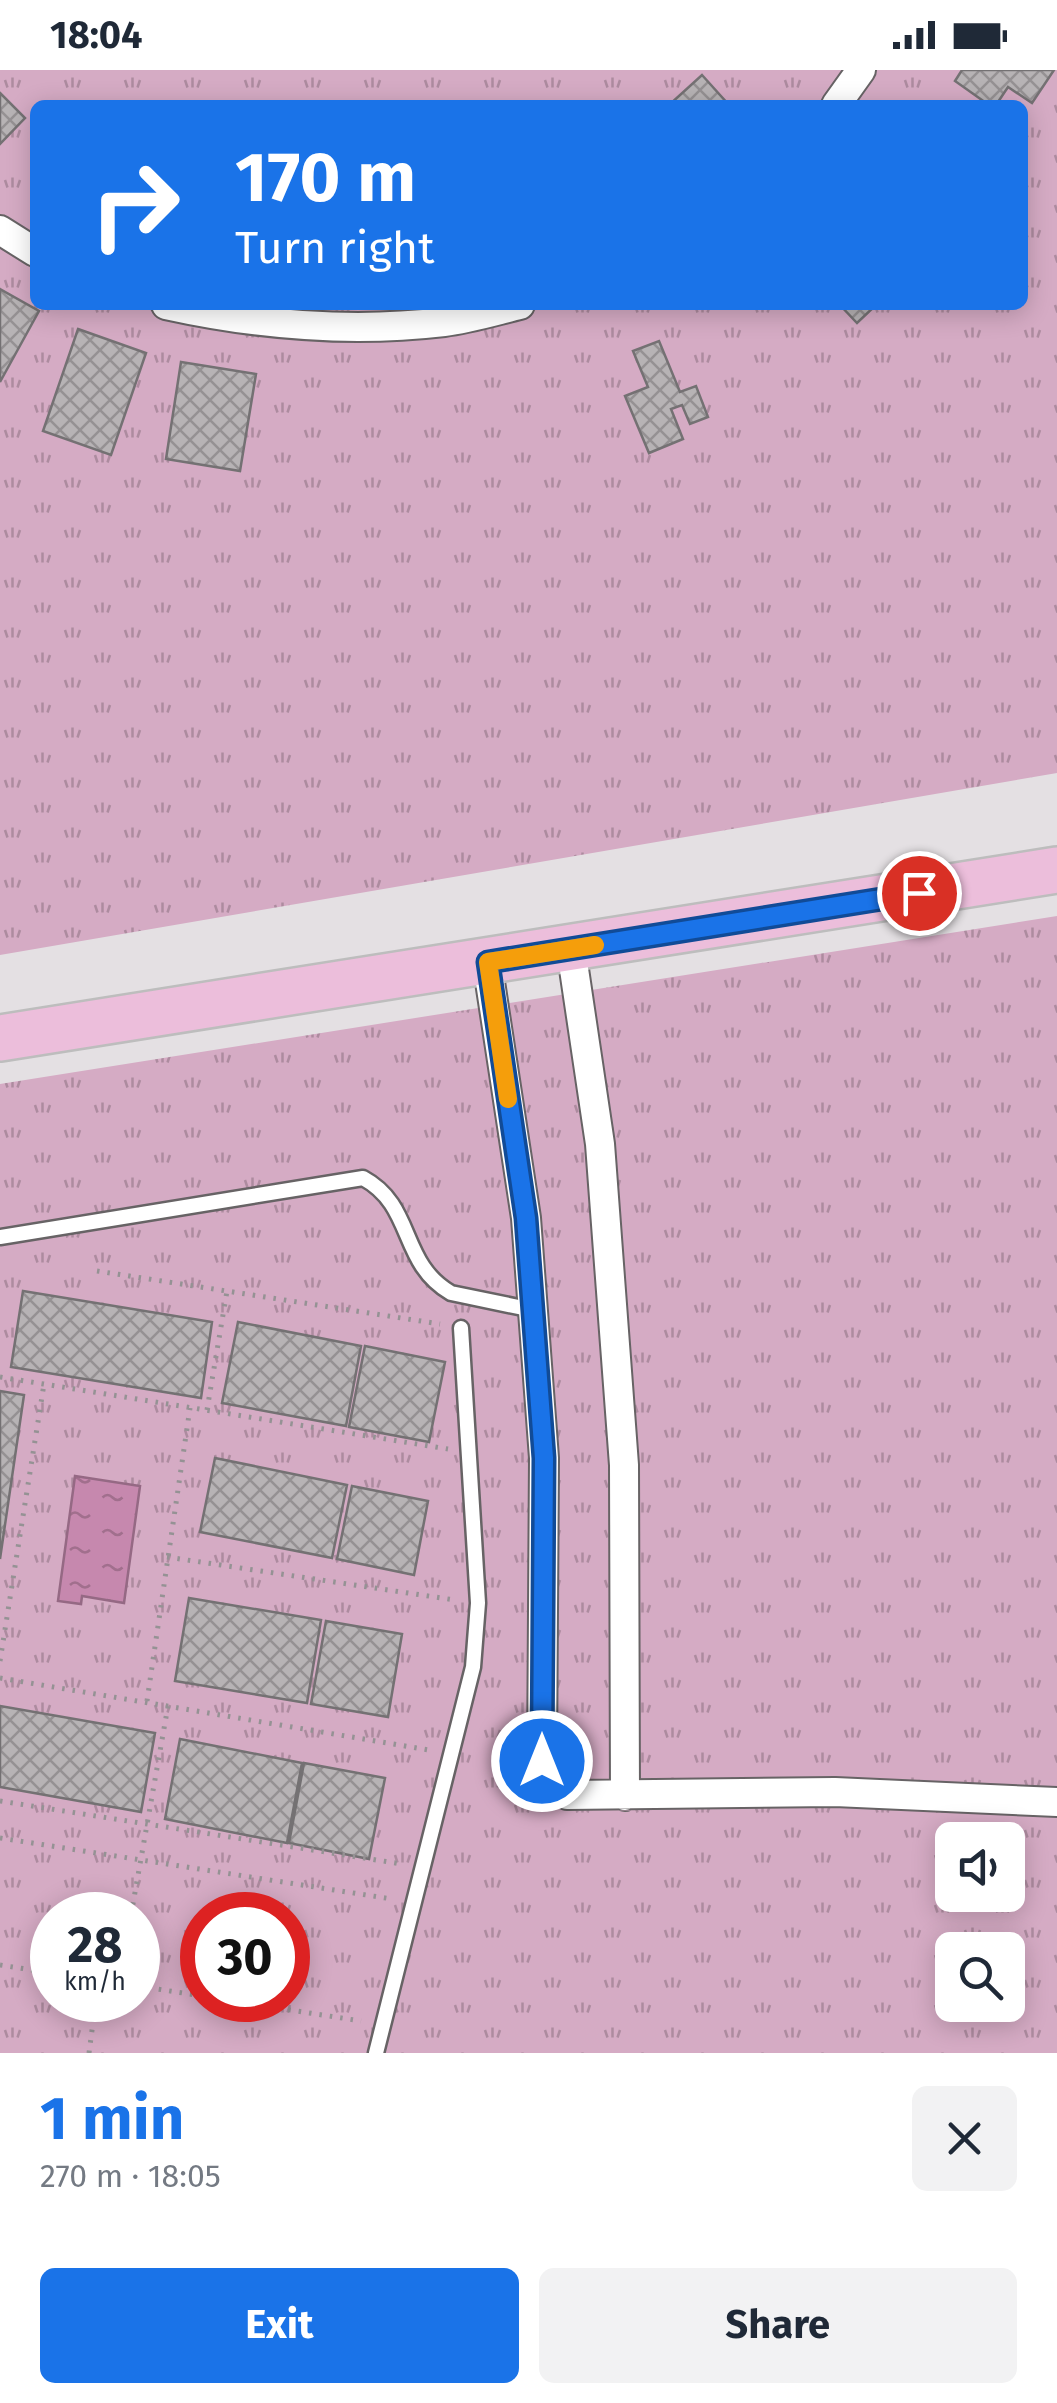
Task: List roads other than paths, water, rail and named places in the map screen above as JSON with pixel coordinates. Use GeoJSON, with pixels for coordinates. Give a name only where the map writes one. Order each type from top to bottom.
{"type":"FeatureCollection","features":[{"type":"Feature","properties":{"kind":"main road"},"geometry":{"type":"LineString","coordinates":[[0,1038],[1057,870]]}},
{"type":"Feature","properties":{"kind":"street"},"geometry":{"type":"LineString","coordinates":[[840,100],[861,70]]}},
{"type":"Feature","properties":{"kind":"street"},"geometry":{"type":"LineString","coordinates":[[0,230],[30,249]]}},
{"type":"Feature","properties":{"kind":"street"},"geometry":{"type":"LineString","coordinates":[[191,310],[237,319],[360,329],[448,322],[499,310]]}},
{"type":"Feature","properties":{"kind":"street"},"geometry":{"type":"LineString","coordinates":[[571,948],[600,1144],[624,1465],[625,1796]]}},
{"type":"Feature","properties":{"kind":"street"},"geometry":{"type":"LineString","coordinates":[[488,962],[526,1218],[533,1310],[544,1458],[542,1761],[550,1781],[567,1795],[836,1792],[1057,1802]]}},
{"type":"Feature","properties":{"kind":"lane"},"geometry":{"type":"LineString","coordinates":[[0,1237],[363,1178],[378,1187],[394,1205],[416,1257],[439,1286],[451,1293],[533,1310]]}},
{"type":"Feature","properties":{"kind":"lane"},"geometry":{"type":"LineString","coordinates":[[376,2053],[474,1668],[478,1603],[462,1328]]}},
{"type":"Feature","properties":{"kind":"water"},"geometry":{"type":"Polygon","coordinates":[[[75,1476],[140,1486],[124,1603],[82,1596],[81,1604],[58,1601],[75,1476]]]}}]}
